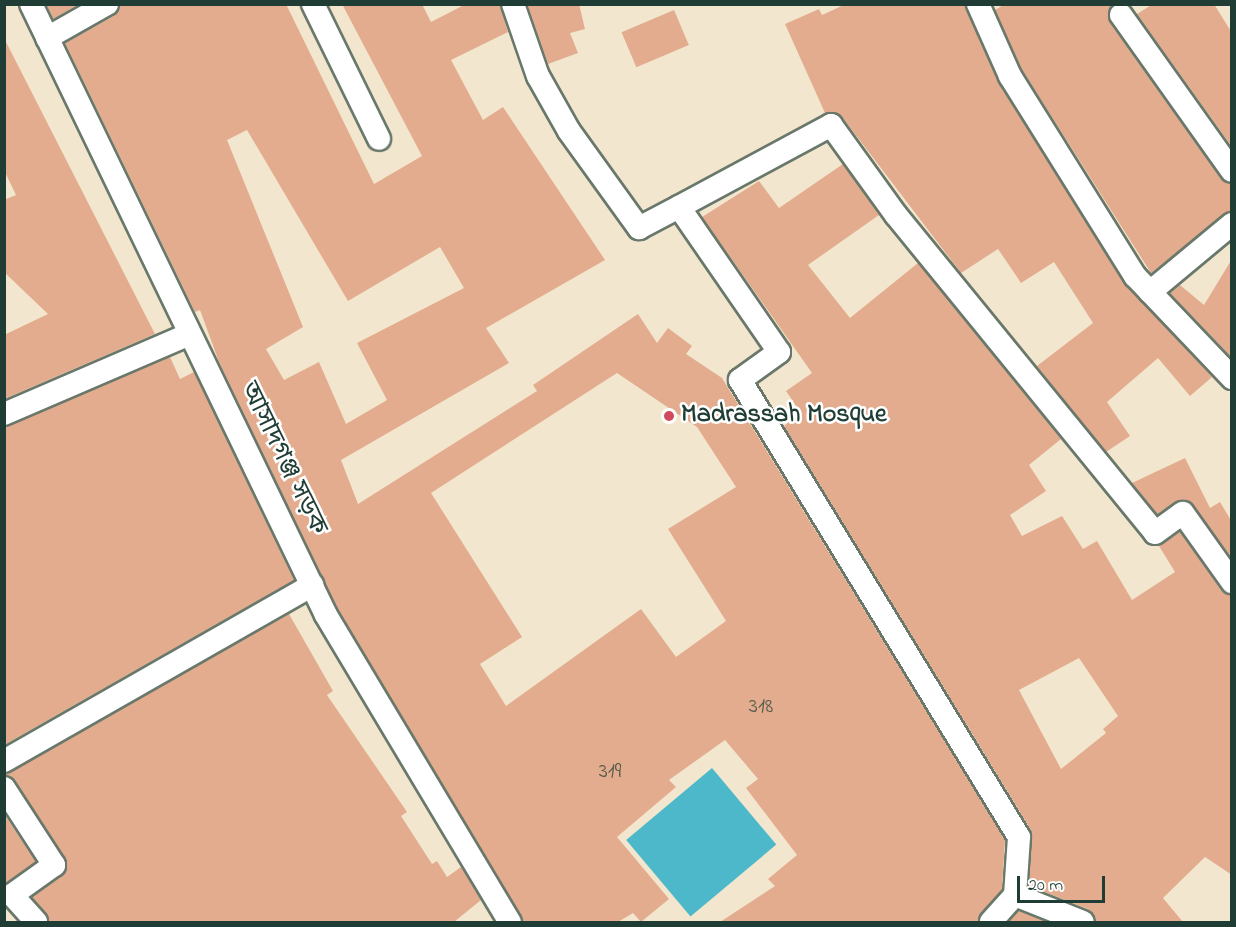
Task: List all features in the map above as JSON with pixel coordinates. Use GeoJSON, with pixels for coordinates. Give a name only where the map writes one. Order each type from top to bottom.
{"type":"FeatureCollection","features":[{"type":"Feature","properties":{"kind":"street","name":"আসাদগঞ্জ সড়ক"},"geometry":{"type":"LineString","coordinates":[[31,4],[312,585],[510,922]]}},
{"type":"Feature","properties":{"kind":"street"},"geometry":{"type":"LineString","coordinates":[[47,38],[107,4]]}},
{"type":"Feature","properties":{"kind":"street"},"geometry":{"type":"LineString","coordinates":[[313,4],[379,139]]}},
{"type":"Feature","properties":{"kind":"street"},"geometry":{"type":"LineString","coordinates":[[513,4],[538,76],[569,131],[639,228],[831,125],[896,215],[1155,533],[1183,513],[1232,582]]}},
{"type":"Feature","properties":{"kind":"street"},"geometry":{"type":"LineString","coordinates":[[978,4],[1010,76],[1150,292],[1232,378]]}},
{"type":"Feature","properties":{"kind":"street"},"geometry":{"type":"LineString","coordinates":[[1121,15],[1232,171]]}},
{"type":"Feature","properties":{"kind":"street"},"geometry":{"type":"LineString","coordinates":[[679,207],[779,352],[740,380],[1019,837],[1016,895],[991,922]]}},
{"type":"Feature","properties":{"kind":"street"},"geometry":{"type":"LineString","coordinates":[[1150,292],[1232,224]]}},
{"type":"Feature","properties":{"kind":"street"},"geometry":{"type":"LineString","coordinates":[[4,414],[190,334]]}},
{"type":"Feature","properties":{"kind":"street"},"geometry":{"type":"LineString","coordinates":[[4,761],[312,585]]}},
{"type":"Feature","properties":{"kind":"street"},"geometry":{"type":"LineString","coordinates":[[4,788],[54,865],[12,895],[36,922]]}},
{"type":"Feature","properties":{"kind":"street"},"geometry":{"type":"LineString","coordinates":[[1016,895],[1083,922]]}},
{"type":"Feature","properties":{"kind":"water"},"geometry":{"type":"Polygon","coordinates":[[[712,768],[776,845],[690,917],[626,840],[712,768]]]}},
{"type":"Feature","properties":{"kind":"building"},"geometry":{"type":"Polygon","coordinates":[[[46,4],[79,4],[53,19],[46,4]]]}},
{"type":"Feature","properties":{"kind":"building"},"geometry":{"type":"Polygon","coordinates":[[[120,4],[286,4],[374,184],[422,156],[342,4],[422,4],[431,22],[466,4],[500,4],[508,32],[451,60],[483,120],[503,107],[605,260],[486,328],[509,363],[341,460],[358,504],[537,391],[533,385],[638,314],[657,343],[668,328],[692,346],[686,354],[722,378],[1005,840],[1002,889],[978,922],[720,922],[775,886],[768,879],[797,855],[746,788],[758,779],[725,740],[669,780],[676,787],[617,837],[669,899],[641,922],[633,913],[618,922],[524,922],[336,606],[219,362],[200,310],[195,312],[65,43],[114,16],[120,4]],[[247,130],[227,140],[303,327],[266,349],[284,380],[319,362],[346,424],[387,400],[357,343],[464,288],[440,247],[348,301],[247,130]],[[617,373],[431,493],[522,637],[480,664],[506,706],[641,609],[676,657],[726,621],[668,529],[736,487],[697,427],[617,373]]]}},
{"type":"Feature","properties":{"kind":"building"},"geometry":{"type":"Polygon","coordinates":[[[527,4],[579,4],[585,29],[570,33],[578,53],[548,64],[527,4]]]}},
{"type":"Feature","properties":{"kind":"building"},"geometry":{"type":"Polygon","coordinates":[[[846,4],[965,4],[999,83],[1124,283],[1212,377],[1190,396],[1158,358],[1107,402],[1130,436],[1106,452],[1037,366],[1093,323],[1054,262],[1021,283],[998,249],[961,273],[842,117],[825,113],[785,24],[819,9],[822,15],[846,4]]]}},
{"type":"Feature","properties":{"kind":"building"},"geometry":{"type":"Polygon","coordinates":[[[1005,4],[1110,4],[1110,23],[1221,179],[1232,184],[1232,211],[1151,273],[1022,70],[995,10],[1005,4]]]}},
{"type":"Feature","properties":{"kind":"building"},"geometry":{"type":"Polygon","coordinates":[[[1153,4],[1214,4],[1232,33],[1232,147],[1137,14],[1153,4]]]}},
{"type":"Feature","properties":{"kind":"building"},"geometry":{"type":"Polygon","coordinates":[[[674,10],[689,45],[636,67],[622,32],[674,10]]]}},
{"type":"Feature","properties":{"kind":"building"},"geometry":{"type":"Polygon","coordinates":[[[4,38],[155,334],[4,399],[4,335],[48,314],[4,272],[4,200],[16,195],[4,170],[4,38]]]}},
{"type":"Feature","properties":{"kind":"building"},"geometry":{"type":"Polygon","coordinates":[[[843,164],[879,215],[808,265],[850,318],[918,263],[1061,439],[1029,465],[1046,491],[1010,515],[1022,536],[1062,516],[1083,549],[1097,541],[1132,600],[1175,572],[1159,546],[1180,532],[1221,590],[1232,595],[1232,875],[1205,857],[1163,898],[1183,922],[1096,922],[1088,909],[1029,886],[1031,830],[784,426],[801,413],[786,391],[812,373],[702,217],[759,181],[779,208],[843,164]],[[1079,658],[1019,690],[1061,769],[1106,733],[1103,729],[1118,716],[1079,658]]]}},
{"type":"Feature","properties":{"kind":"building"},"geometry":{"type":"Polygon","coordinates":[[[1232,259],[1232,358],[1170,293],[1180,285],[1204,305],[1232,259]]]}},
{"type":"Feature","properties":{"kind":"building"},"geometry":{"type":"Polygon","coordinates":[[[170,357],[180,379],[194,372],[294,580],[4,745],[4,427],[170,357]]]}},
{"type":"Feature","properties":{"kind":"building"},"geometry":{"type":"Polygon","coordinates":[[[1185,458],[1210,508],[1220,502],[1232,522],[1232,558],[1189,501],[1176,502],[1157,515],[1132,483],[1185,458]]]}},
{"type":"Feature","properties":{"kind":"building"},"geometry":{"type":"Polygon","coordinates":[[[289,614],[333,691],[327,695],[407,812],[401,816],[432,864],[437,861],[447,877],[461,867],[481,900],[454,922],[49,922],[32,897],[62,876],[67,864],[15,781],[4,774],[289,614]]]}},
{"type":"Feature","properties":{"kind":"building"},"geometry":{"type":"Polygon","coordinates":[[[4,814],[36,862],[4,884],[4,814]]]}},
{"type":"Feature","properties":{"kind":"building"},"geometry":{"type":"Polygon","coordinates":[[[1019,911],[1048,922],[1009,922],[1019,911]]]}},
{"type":"Feature","properties":{"kind":"place","name":"Madrassah Mosque"},"geometry":{"type":"Point","coordinates":[669,416]}}]}
